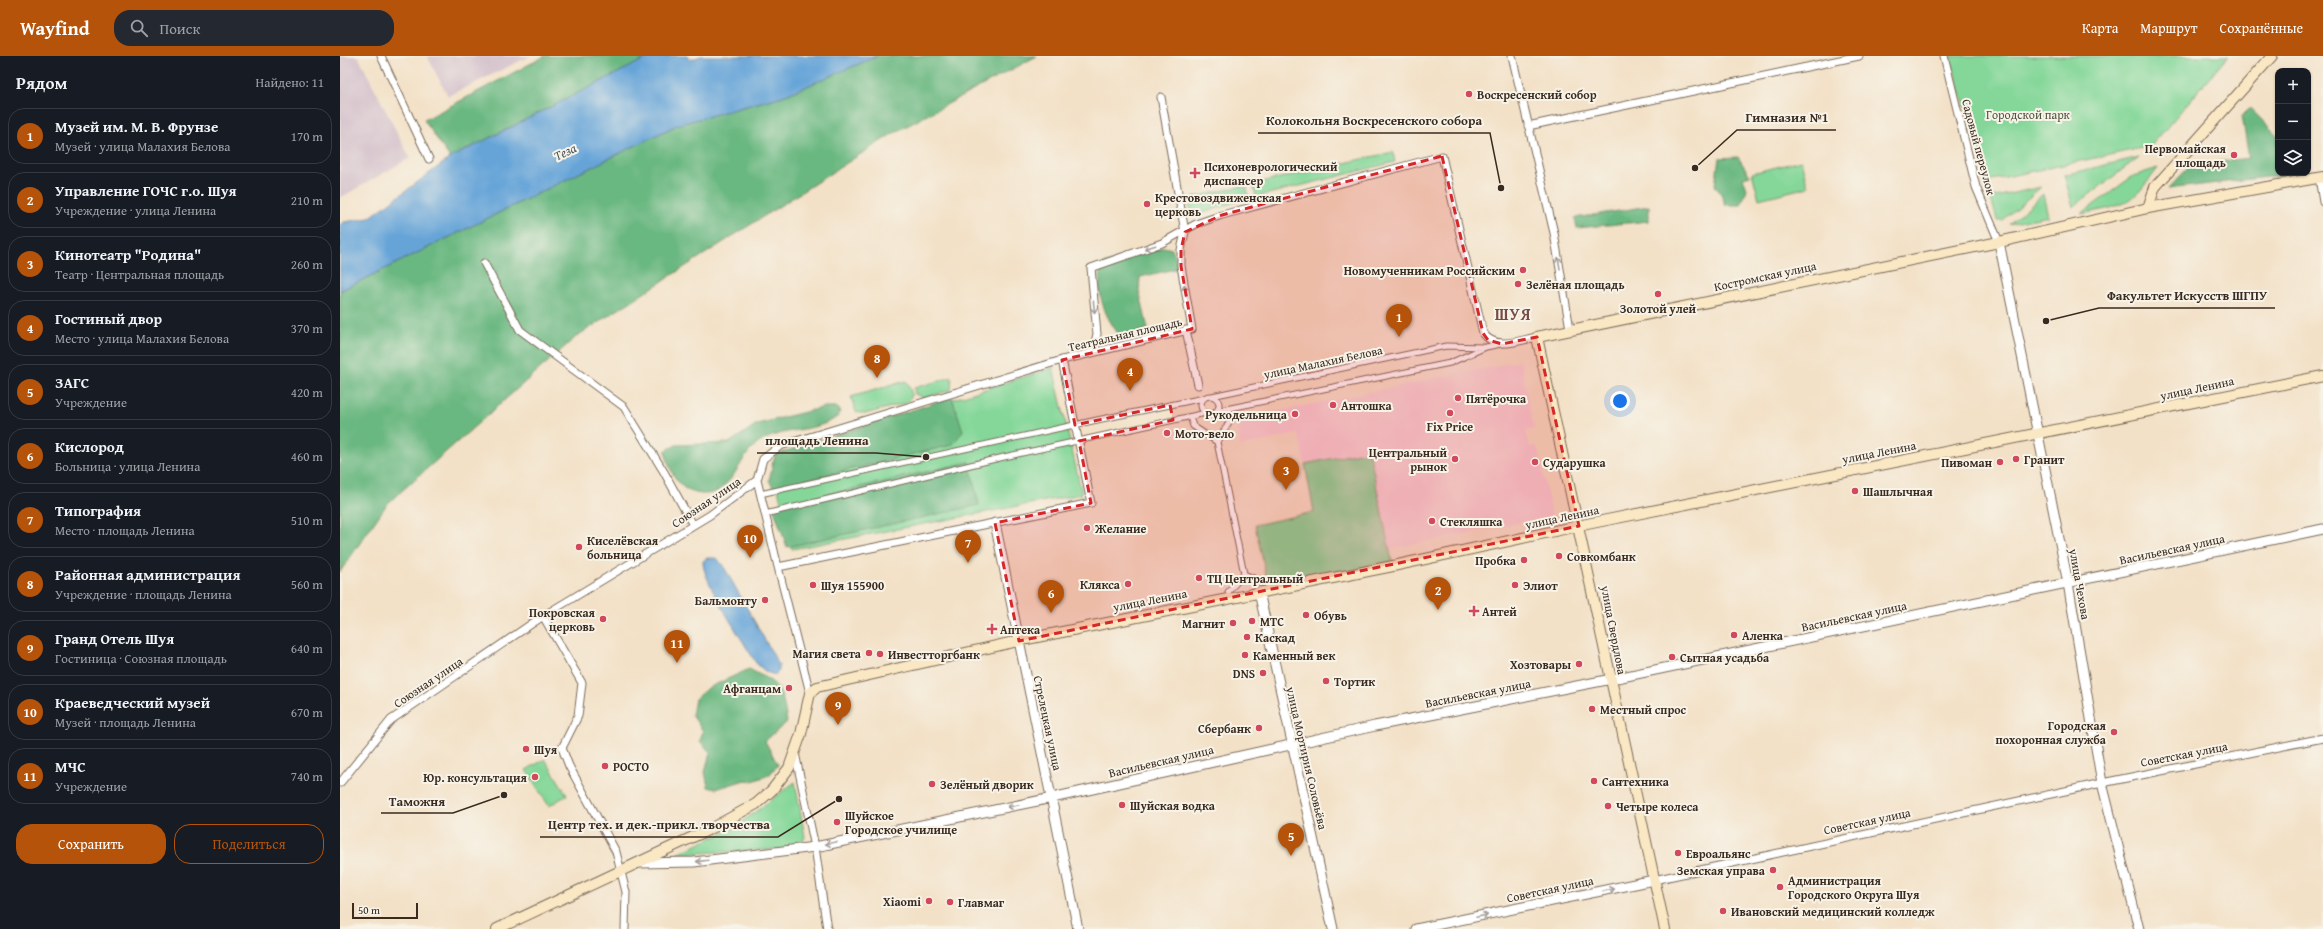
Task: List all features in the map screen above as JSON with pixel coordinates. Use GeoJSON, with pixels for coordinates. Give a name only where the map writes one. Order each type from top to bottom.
{"type":"FeatureCollection","features":[{"type":"Feature","properties":{"kind":"main road"},"geometry":{"type":"LineString","coordinates":[[2148,208],[2155,187],[2272,56]]}},
{"type":"Feature","properties":{"kind":"main road"},"geometry":{"type":"LineString","coordinates":[[1999,242],[2148,208],[2321,178]]}},
{"type":"Feature","properties":{"kind":"main road","name":"Костромская улица"},"geometry":{"type":"LineString","coordinates":[[1537,337],[1999,242]]}},
{"type":"Feature","properties":{"kind":"main road","name":"улица Свердлова"},"geometry":{"type":"LineString","coordinates":[[1537,337],[1665,929]]}},
{"type":"Feature","properties":{"kind":"main road","name":"улица Ленина"},"geometry":{"type":"LineString","coordinates":[[810,693],[817,687],[1019,640],[1393,566],[1579,526],[2323,376]]}},
{"type":"Feature","properties":{"kind":"main road"},"geometry":{"type":"LineString","coordinates":[[497,929],[712,828],[756,804],[782,778],[796,753],[810,693]]}},
{"type":"Feature","properties":{"kind":"street"},"geometry":{"type":"LineString","coordinates":[[381,56],[429,159]]}},
{"type":"Feature","properties":{"kind":"street"},"geometry":{"type":"LineString","coordinates":[[1512,56],[1554,233],[1570,329]]}},
{"type":"Feature","properties":{"kind":"street"},"geometry":{"type":"LineString","coordinates":[[1528,126],[1859,56]]}},
{"type":"Feature","properties":{"kind":"street","name":"Садовый переулок"},"geometry":{"type":"LineString","coordinates":[[1944,56],[1976,187],[1999,242]]}},
{"type":"Feature","properties":{"kind":"street"},"geometry":{"type":"LineString","coordinates":[[1161,97],[1185,232],[1181,250],[1181,266],[1198,385]]}},
{"type":"Feature","properties":{"kind":"street"},"geometry":{"type":"LineString","coordinates":[[1093,351],[1097,334],[1091,268],[1162,243],[1185,232],[1196,224],[1222,215],[1442,156],[1482,333],[1488,340],[1502,344],[1537,337]]}},
{"type":"Feature","properties":{"kind":"street"},"geometry":{"type":"LineString","coordinates":[[2321,178],[2323,202]]}},
{"type":"Feature","properties":{"kind":"street","name":"улица Чехова"},"geometry":{"type":"LineString","coordinates":[[1999,242],[2068,583],[2102,783],[2139,929]]}},
{"type":"Feature","properties":{"kind":"street"},"geometry":{"type":"LineString","coordinates":[[484,263],[520,330],[624,407],[664,472],[692,525]]}},
{"type":"Feature","properties":{"kind":"street","name":"Театральная площадь"},"geometry":{"type":"LineString","coordinates":[[757,480],[764,459],[780,446],[1093,351],[1189,330]]}},
{"type":"Feature","properties":{"kind":"street","name":"улица Малахия Белова"},"geometry":{"type":"LineString","coordinates":[[760,494],[1075,424],[1446,346],[1486,347],[1502,344]]}},
{"type":"Feature","properties":{"kind":"street","name":"улица Малахия Белова"},"geometry":{"type":"LineString","coordinates":[[765,514],[1206,413],[1450,363],[1486,347]]}},
{"type":"Feature","properties":{"kind":"street"},"geometry":{"type":"LineString","coordinates":[[778,567],[1092,503],[1062,360]]}},
{"type":"Feature","properties":{"kind":"street"},"geometry":{"type":"LineString","coordinates":[[1212,396],[1218,403],[1216,411]]}},
{"type":"Feature","properties":{"kind":"street"},"geometry":{"type":"LineString","coordinates":[[1204,398],[1201,406],[1206,413]]}},
{"type":"Feature","properties":{"kind":"street"},"geometry":{"type":"LineString","coordinates":[[1229,409],[1231,419],[1217,442],[1244,574]]}},
{"type":"Feature","properties":{"kind":"street"},"geometry":{"type":"LineString","coordinates":[[1190,417],[1192,426],[1217,442]]}},
{"type":"Feature","properties":{"kind":"street"},"geometry":{"type":"LineString","coordinates":[[757,480],[810,693]]}},
{"type":"Feature","properties":{"kind":"street","name":"Союзная улица"},"geometry":{"type":"LineString","coordinates":[[340,783],[391,720],[544,616],[710,515],[757,480]]}},
{"type":"Feature","properties":{"kind":"street","name":"Стрелецкая улица"},"geometry":{"type":"LineString","coordinates":[[995,523],[1078,929]]}},
{"type":"Feature","properties":{"kind":"street","name":"Васильевская улица"},"geometry":{"type":"LineString","coordinates":[[636,863],[694,862],[815,847],[1052,798],[1291,743],[1610,679],[2323,529]]}},
{"type":"Feature","properties":{"kind":"street"},"geometry":{"type":"LineString","coordinates":[[1244,574],[1268,584]]}},
{"type":"Feature","properties":{"kind":"street"},"geometry":{"type":"LineString","coordinates":[[1228,592],[1244,574]]}},
{"type":"Feature","properties":{"kind":"street","name":"улица Мортирия Соловьёва"},"geometry":{"type":"LineString","coordinates":[[1259,592],[1333,929]]}},
{"type":"Feature","properties":{"kind":"street"},"geometry":{"type":"LineString","coordinates":[[544,616],[582,683],[578,716],[562,748],[569,766],[616,852],[626,892],[625,929]]}},
{"type":"Feature","properties":{"kind":"street","name":"Советская улица"},"geometry":{"type":"LineString","coordinates":[[1416,929],[1654,880],[2102,783],[2323,738]]}},
{"type":"Feature","properties":{"kind":"street"},"geometry":{"type":"LineString","coordinates":[[796,753],[815,847],[827,929]]}},
{"type":"Feature","properties":{"kind":"highlighted area"},"geometry":{"type":"Polygon","coordinates":[[[1442,156],[1483,333],[1488,340],[1502,344],[1537,337],[1579,526],[1019,641],[995,523],[1091,503],[1079,441],[1173,420],[1170,405],[1075,425],[1062,360],[1192,329],[1181,266],[1181,250],[1185,232],[1222,215],[1442,156]]]}},
{"type":"Feature","properties":{"kind":"shaded area"},"geometry":{"type":"Polygon","coordinates":[[[340,56],[358,56],[410,158],[340,198],[340,56]]]}},
{"type":"Feature","properties":{"kind":"shaded area"},"geometry":{"type":"Polygon","coordinates":[[[427,56],[530,56],[448,96],[427,56]]]}},
{"type":"Feature","properties":{"kind":"shaded area","name":"Центральный рынок"},"geometry":{"type":"Polygon","coordinates":[[[1520,361],[1534,429],[1526,431],[1530,447],[1537,446],[1552,516],[1389,549],[1369,451],[1305,464],[1298,434],[1241,446],[1236,420],[1520,361]]]}},
{"type":"Feature","properties":{"kind":"green space"},"geometry":{"type":"Polygon","coordinates":[[[545,56],[651,56],[450,158],[424,120],[545,56]]]}},
{"type":"Feature","properties":{"kind":"green space"},"geometry":{"type":"Polygon","coordinates":[[[878,56],[1037,56],[892,134],[577,336],[387,504],[340,572],[340,291],[677,125],[783,96],[878,56]]]}},
{"type":"Feature","properties":{"kind":"green space","name":"Городской парк"},"geometry":{"type":"Polygon","coordinates":[[[1950,56],[2228,56],[2151,146],[1987,181],[1950,56]]]}},
{"type":"Feature","properties":{"kind":"green space"},"geometry":{"type":"Polygon","coordinates":[[[2250,108],[2275,133],[2275,176],[2168,189],[2191,165],[2249,158],[2242,116],[2250,108]]]}},
{"type":"Feature","properties":{"kind":"green space"},"geometry":{"type":"Polygon","coordinates":[[[1393,152],[1395,162],[1256,197],[1253,184],[1393,152]]]}},
{"type":"Feature","properties":{"kind":"green space"},"geometry":{"type":"Polygon","coordinates":[[[1738,157],[1750,176],[1743,178],[1747,189],[1741,205],[1725,205],[1723,197],[1715,185],[1719,158],[1738,157]]]}},
{"type":"Feature","properties":{"kind":"green space"},"geometry":{"type":"Polygon","coordinates":[[[2139,157],[2073,207],[2064,175],[2139,157]]]}},
{"type":"Feature","properties":{"kind":"green space"},"geometry":{"type":"Polygon","coordinates":[[[1801,161],[1808,187],[1759,199],[1752,173],[1801,161]]]}},
{"type":"Feature","properties":{"kind":"green space"},"geometry":{"type":"Polygon","coordinates":[[[2158,168],[2141,190],[2126,202],[2118,206],[2081,214],[2133,176],[2158,168]]]}},
{"type":"Feature","properties":{"kind":"green space"},"geometry":{"type":"Polygon","coordinates":[[[1246,185],[1249,197],[1193,217],[1187,199],[1246,185]]]}},
{"type":"Feature","properties":{"kind":"green space"},"geometry":{"type":"Polygon","coordinates":[[[2041,187],[2003,220],[1997,220],[1991,198],[2041,187]]]}},
{"type":"Feature","properties":{"kind":"green space"},"geometry":{"type":"Polygon","coordinates":[[[2043,194],[2048,216],[2009,224],[2043,194]]]}},
{"type":"Feature","properties":{"kind":"green space"},"geometry":{"type":"Polygon","coordinates":[[[1649,206],[1649,221],[1577,228],[1575,218],[1649,206]]]}},
{"type":"Feature","properties":{"kind":"green space"},"geometry":{"type":"Polygon","coordinates":[[[1164,247],[1172,249],[1177,262],[1175,269],[1140,277],[1139,290],[1148,329],[1120,336],[1109,319],[1102,302],[1099,284],[1102,264],[1164,247]]]}},
{"type":"Feature","properties":{"kind":"green space"},"geometry":{"type":"Polygon","coordinates":[[[1053,368],[1082,494],[792,549],[772,463],[783,452],[1053,368]]]}},
{"type":"Feature","properties":{"kind":"green space"},"geometry":{"type":"Polygon","coordinates":[[[952,377],[951,390],[924,398],[915,394],[914,388],[952,377]]]}},
{"type":"Feature","properties":{"kind":"green space"},"geometry":{"type":"Polygon","coordinates":[[[906,381],[911,391],[911,398],[906,403],[865,414],[856,412],[851,397],[906,381]]]}},
{"type":"Feature","properties":{"kind":"green space"},"geometry":{"type":"Polygon","coordinates":[[[952,397],[963,431],[952,445],[773,488],[769,480],[775,455],[952,397]]]}},
{"type":"Feature","properties":{"kind":"green space"},"geometry":{"type":"Polygon","coordinates":[[[825,407],[836,407],[840,410],[838,417],[821,425],[781,433],[760,442],[754,446],[745,457],[730,480],[716,492],[704,494],[695,493],[688,490],[677,480],[670,467],[665,451],[676,445],[729,443],[757,424],[825,407]]]}},
{"type":"Feature","properties":{"kind":"green space"},"geometry":{"type":"Polygon","coordinates":[[[1369,451],[1393,566],[1269,589],[1255,525],[1314,512],[1305,464],[1369,451]]]}},
{"type":"Feature","properties":{"kind":"green space"},"geometry":{"type":"Polygon","coordinates":[[[969,462],[979,505],[787,547],[773,507],[969,462]]]}},
{"type":"Feature","properties":{"kind":"green space"},"geometry":{"type":"Polygon","coordinates":[[[749,669],[768,679],[778,688],[781,694],[787,722],[765,741],[778,765],[769,775],[753,781],[745,780],[716,789],[708,787],[705,772],[710,752],[700,741],[703,731],[692,715],[695,699],[708,688],[749,669]]]}},
{"type":"Feature","properties":{"kind":"green space"},"geometry":{"type":"Polygon","coordinates":[[[545,759],[567,795],[549,806],[526,770],[545,759]]]}},
{"type":"Feature","properties":{"kind":"green space"},"geometry":{"type":"Polygon","coordinates":[[[795,782],[805,837],[803,841],[784,849],[677,854],[735,827],[795,782]]]}},
{"type":"Feature","properties":{"kind":"water","name":"Теза"},"geometry":{"type":"Polygon","coordinates":[[[651,56],[687,56],[690,60],[701,56],[878,56],[783,96],[677,125],[340,291],[340,225],[344,222],[369,218],[450,158],[651,56]]]}},
{"type":"Feature","properties":{"kind":"water"},"geometry":{"type":"Polygon","coordinates":[[[707,558],[717,558],[724,567],[779,665],[779,671],[775,675],[766,672],[756,663],[725,612],[704,570],[703,561],[707,558]]]}},
{"type":"Feature","properties":{"kind":"place","name":"Воскресенский собор"},"geometry":{"type":"Point","coordinates":[1469,94]}},
{"type":"Feature","properties":{"kind":"place","name":"Первомайская площадь"},"geometry":{"type":"Point","coordinates":[2234,155]}},
{"type":"Feature","properties":{"kind":"place","name":"Гимназия №1"},"geometry":{"type":"Point","coordinates":[1695,168]}},
{"type":"Feature","properties":{"kind":"place","name":"Психоневрологический диспансер"},"geometry":{"type":"Point","coordinates":[1195,173]}},
{"type":"Feature","properties":{"kind":"place","name":"Колокольня Воскресенского собора"},"geometry":{"type":"Point","coordinates":[1501,188]}},
{"type":"Feature","properties":{"kind":"place","name":"Крестовоздвиженская церковь"},"geometry":{"type":"Point","coordinates":[1147,204]}},
{"type":"Feature","properties":{"kind":"place","name":"Новомученникам Российским"},"geometry":{"type":"Point","coordinates":[1523,270]}},
{"type":"Feature","properties":{"kind":"place","name":"Зелёная площадь"},"geometry":{"type":"Point","coordinates":[1518,284]}},
{"type":"Feature","properties":{"kind":"place","name":"Золотой улей"},"geometry":{"type":"Point","coordinates":[1658,294]}},
{"type":"Feature","properties":{"kind":"place","name":"Факультет Искусств ШГПУ"},"geometry":{"type":"Point","coordinates":[2046,321]}},
{"type":"Feature","properties":{"kind":"place","name":"Музей им. М. В. Фрунзе"},"geometry":{"type":"Point","coordinates":[1399,337]}},
{"type":"Feature","properties":{"kind":"place","name":"Районная администрация"},"geometry":{"type":"Point","coordinates":[877,378]}},
{"type":"Feature","properties":{"kind":"place","name":"Гостиный двор"},"geometry":{"type":"Point","coordinates":[1130,391]}},
{"type":"Feature","properties":{"kind":"place","name":"Пятёрочка"},"geometry":{"type":"Point","coordinates":[1458,398]}},
{"type":"Feature","properties":{"kind":"place","name":"Антошка"},"geometry":{"type":"Point","coordinates":[1333,405]}},
{"type":"Feature","properties":{"kind":"place","name":"Fix Price"},"geometry":{"type":"Point","coordinates":[1450,413]}},
{"type":"Feature","properties":{"kind":"place","name":"Рукодельница"},"geometry":{"type":"Point","coordinates":[1295,414]}},
{"type":"Feature","properties":{"kind":"place","name":"Мото-вело"},"geometry":{"type":"Point","coordinates":[1167,433]}},
{"type":"Feature","properties":{"kind":"place","name":"площадь Ленина"},"geometry":{"type":"Point","coordinates":[926,457]}},
{"type":"Feature","properties":{"kind":"place","name":"Центральный рынок"},"geometry":{"type":"Point","coordinates":[1455,459]}},
{"type":"Feature","properties":{"kind":"place","name":"Гранит"},"geometry":{"type":"Point","coordinates":[2016,459]}},
{"type":"Feature","properties":{"kind":"place","name":"Сударушка"},"geometry":{"type":"Point","coordinates":[1535,462]}},
{"type":"Feature","properties":{"kind":"place","name":"Пивоман"},"geometry":{"type":"Point","coordinates":[2000,462]}},
{"type":"Feature","properties":{"kind":"place","name":"Кинотеатр \"Родина\""},"geometry":{"type":"Point","coordinates":[1286,490]}},
{"type":"Feature","properties":{"kind":"place","name":"Шашлычная"},"geometry":{"type":"Point","coordinates":[1855,491]}},
{"type":"Feature","properties":{"kind":"place","name":"Стекляшка"},"geometry":{"type":"Point","coordinates":[1432,521]}},
{"type":"Feature","properties":{"kind":"place","name":"Желание"},"geometry":{"type":"Point","coordinates":[1087,528]}},
{"type":"Feature","properties":{"kind":"place","name":"Киселёвская больница"},"geometry":{"type":"Point","coordinates":[579,547]}},
{"type":"Feature","properties":{"kind":"place","name":"Совкомбанк"},"geometry":{"type":"Point","coordinates":[1559,556]}},
{"type":"Feature","properties":{"kind":"place","name":"Краеведческий музей"},"geometry":{"type":"Point","coordinates":[750,558]}},
{"type":"Feature","properties":{"kind":"place","name":"Пробка"},"geometry":{"type":"Point","coordinates":[1524,560]}},
{"type":"Feature","properties":{"kind":"place","name":"Типография"},"geometry":{"type":"Point","coordinates":[968,563]}},
{"type":"Feature","properties":{"kind":"place","name":"ТЦ Центральный"},"geometry":{"type":"Point","coordinates":[1199,578]}},
{"type":"Feature","properties":{"kind":"place","name":"Клякса"},"geometry":{"type":"Point","coordinates":[1128,584]}},
{"type":"Feature","properties":{"kind":"place","name":"Шуя 155900"},"geometry":{"type":"Point","coordinates":[813,585]}},
{"type":"Feature","properties":{"kind":"place","name":"Элиот"},"geometry":{"type":"Point","coordinates":[1515,585]}},
{"type":"Feature","properties":{"kind":"place","name":"Бальмонту"},"geometry":{"type":"Point","coordinates":[765,600]}},
{"type":"Feature","properties":{"kind":"place","name":"Управление ГОЧС г.о. Шуя"},"geometry":{"type":"Point","coordinates":[1438,610]}},
{"type":"Feature","properties":{"kind":"place","name":"Антей"},"geometry":{"type":"Point","coordinates":[1474,611]}},
{"type":"Feature","properties":{"kind":"place","name":"Кислород"},"geometry":{"type":"Point","coordinates":[1051,613]}},
{"type":"Feature","properties":{"kind":"place","name":"Обувь"},"geometry":{"type":"Point","coordinates":[1306,615]}},
{"type":"Feature","properties":{"kind":"place","name":"Покровская церковь"},"geometry":{"type":"Point","coordinates":[603,619]}},
{"type":"Feature","properties":{"kind":"place","name":"МТС"},"geometry":{"type":"Point","coordinates":[1252,621]}},
{"type":"Feature","properties":{"kind":"place","name":"Магнит"},"geometry":{"type":"Point","coordinates":[1233,623]}},
{"type":"Feature","properties":{"kind":"place","name":"Аптека"},"geometry":{"type":"Point","coordinates":[992,629]}},
{"type":"Feature","properties":{"kind":"place","name":"Аленка"},"geometry":{"type":"Point","coordinates":[1734,635]}},
{"type":"Feature","properties":{"kind":"place","name":"Каскад"},"geometry":{"type":"Point","coordinates":[1247,637]}},
{"type":"Feature","properties":{"kind":"place","name":"Магия света"},"geometry":{"type":"Point","coordinates":[869,653]}},
{"type":"Feature","properties":{"kind":"place","name":"Инвестторгбанк"},"geometry":{"type":"Point","coordinates":[880,654]}},
{"type":"Feature","properties":{"kind":"place","name":"Каменный век"},"geometry":{"type":"Point","coordinates":[1245,655]}},
{"type":"Feature","properties":{"kind":"place","name":"Сытная усадьба"},"geometry":{"type":"Point","coordinates":[1672,657]}},
{"type":"Feature","properties":{"kind":"place","name":"МЧС"},"geometry":{"type":"Point","coordinates":[677,663]}},
{"type":"Feature","properties":{"kind":"place","name":"Хозтовары"},"geometry":{"type":"Point","coordinates":[1579,664]}},
{"type":"Feature","properties":{"kind":"place","name":"DNS"},"geometry":{"type":"Point","coordinates":[1263,673]}},
{"type":"Feature","properties":{"kind":"place","name":"Тортик"},"geometry":{"type":"Point","coordinates":[1326,681]}},
{"type":"Feature","properties":{"kind":"place","name":"Афганцам"},"geometry":{"type":"Point","coordinates":[789,688]}},
{"type":"Feature","properties":{"kind":"place","name":"Местный спрос"},"geometry":{"type":"Point","coordinates":[1592,709]}},
{"type":"Feature","properties":{"kind":"place","name":"Гранд Отель Шуя"},"geometry":{"type":"Point","coordinates":[838,725]}},
{"type":"Feature","properties":{"kind":"place","name":"Сбербанк"},"geometry":{"type":"Point","coordinates":[1259,728]}},
{"type":"Feature","properties":{"kind":"place","name":"Городская похоронная служба"},"geometry":{"type":"Point","coordinates":[2114,732]}},
{"type":"Feature","properties":{"kind":"place","name":"Шуя"},"geometry":{"type":"Point","coordinates":[526,749]}},
{"type":"Feature","properties":{"kind":"place","name":"РОСТО"},"geometry":{"type":"Point","coordinates":[605,766]}},
{"type":"Feature","properties":{"kind":"place","name":"Юр. консультация"},"geometry":{"type":"Point","coordinates":[535,777]}},
{"type":"Feature","properties":{"kind":"place","name":"Сантехника"},"geometry":{"type":"Point","coordinates":[1594,781]}},
{"type":"Feature","properties":{"kind":"place","name":"Зелёный дворик"},"geometry":{"type":"Point","coordinates":[932,784]}},
{"type":"Feature","properties":{"kind":"place","name":"Таможня"},"geometry":{"type":"Point","coordinates":[504,795]}},
{"type":"Feature","properties":{"kind":"place","name":"Центр тех. и дек.-прикл. творчества"},"geometry":{"type":"Point","coordinates":[839,799]}},
{"type":"Feature","properties":{"kind":"place","name":"Шуйская водка"},"geometry":{"type":"Point","coordinates":[1122,805]}},
{"type":"Feature","properties":{"kind":"place","name":"Четыре колеса"},"geometry":{"type":"Point","coordinates":[1608,806]}},
{"type":"Feature","properties":{"kind":"place","name":"Шуйское Городское училище"},"geometry":{"type":"Point","coordinates":[837,822]}},
{"type":"Feature","properties":{"kind":"place","name":"Евроальянс"},"geometry":{"type":"Point","coordinates":[1678,853]}},
{"type":"Feature","properties":{"kind":"place","name":"ЗАГС"},"geometry":{"type":"Point","coordinates":[1291,856]}},
{"type":"Feature","properties":{"kind":"place","name":"Земская управа"},"geometry":{"type":"Point","coordinates":[1773,870]}},
{"type":"Feature","properties":{"kind":"place","name":"Администрация Городского Округа Шуя"},"geometry":{"type":"Point","coordinates":[1780,887]}},
{"type":"Feature","properties":{"kind":"place","name":"Xiaomi"},"geometry":{"type":"Point","coordinates":[929,901]}},
{"type":"Feature","properties":{"kind":"place","name":"Главмаг"},"geometry":{"type":"Point","coordinates":[950,902]}},
{"type":"Feature","properties":{"kind":"place","name":"Ивановский медицинский колледж"},"geometry":{"type":"Point","coordinates":[1723,911]}},
{"type":"Feature","properties":{"kind":"district","name":"ШУЯ"},"geometry":{"type":"Point","coordinates":[1513,314]}}]}
